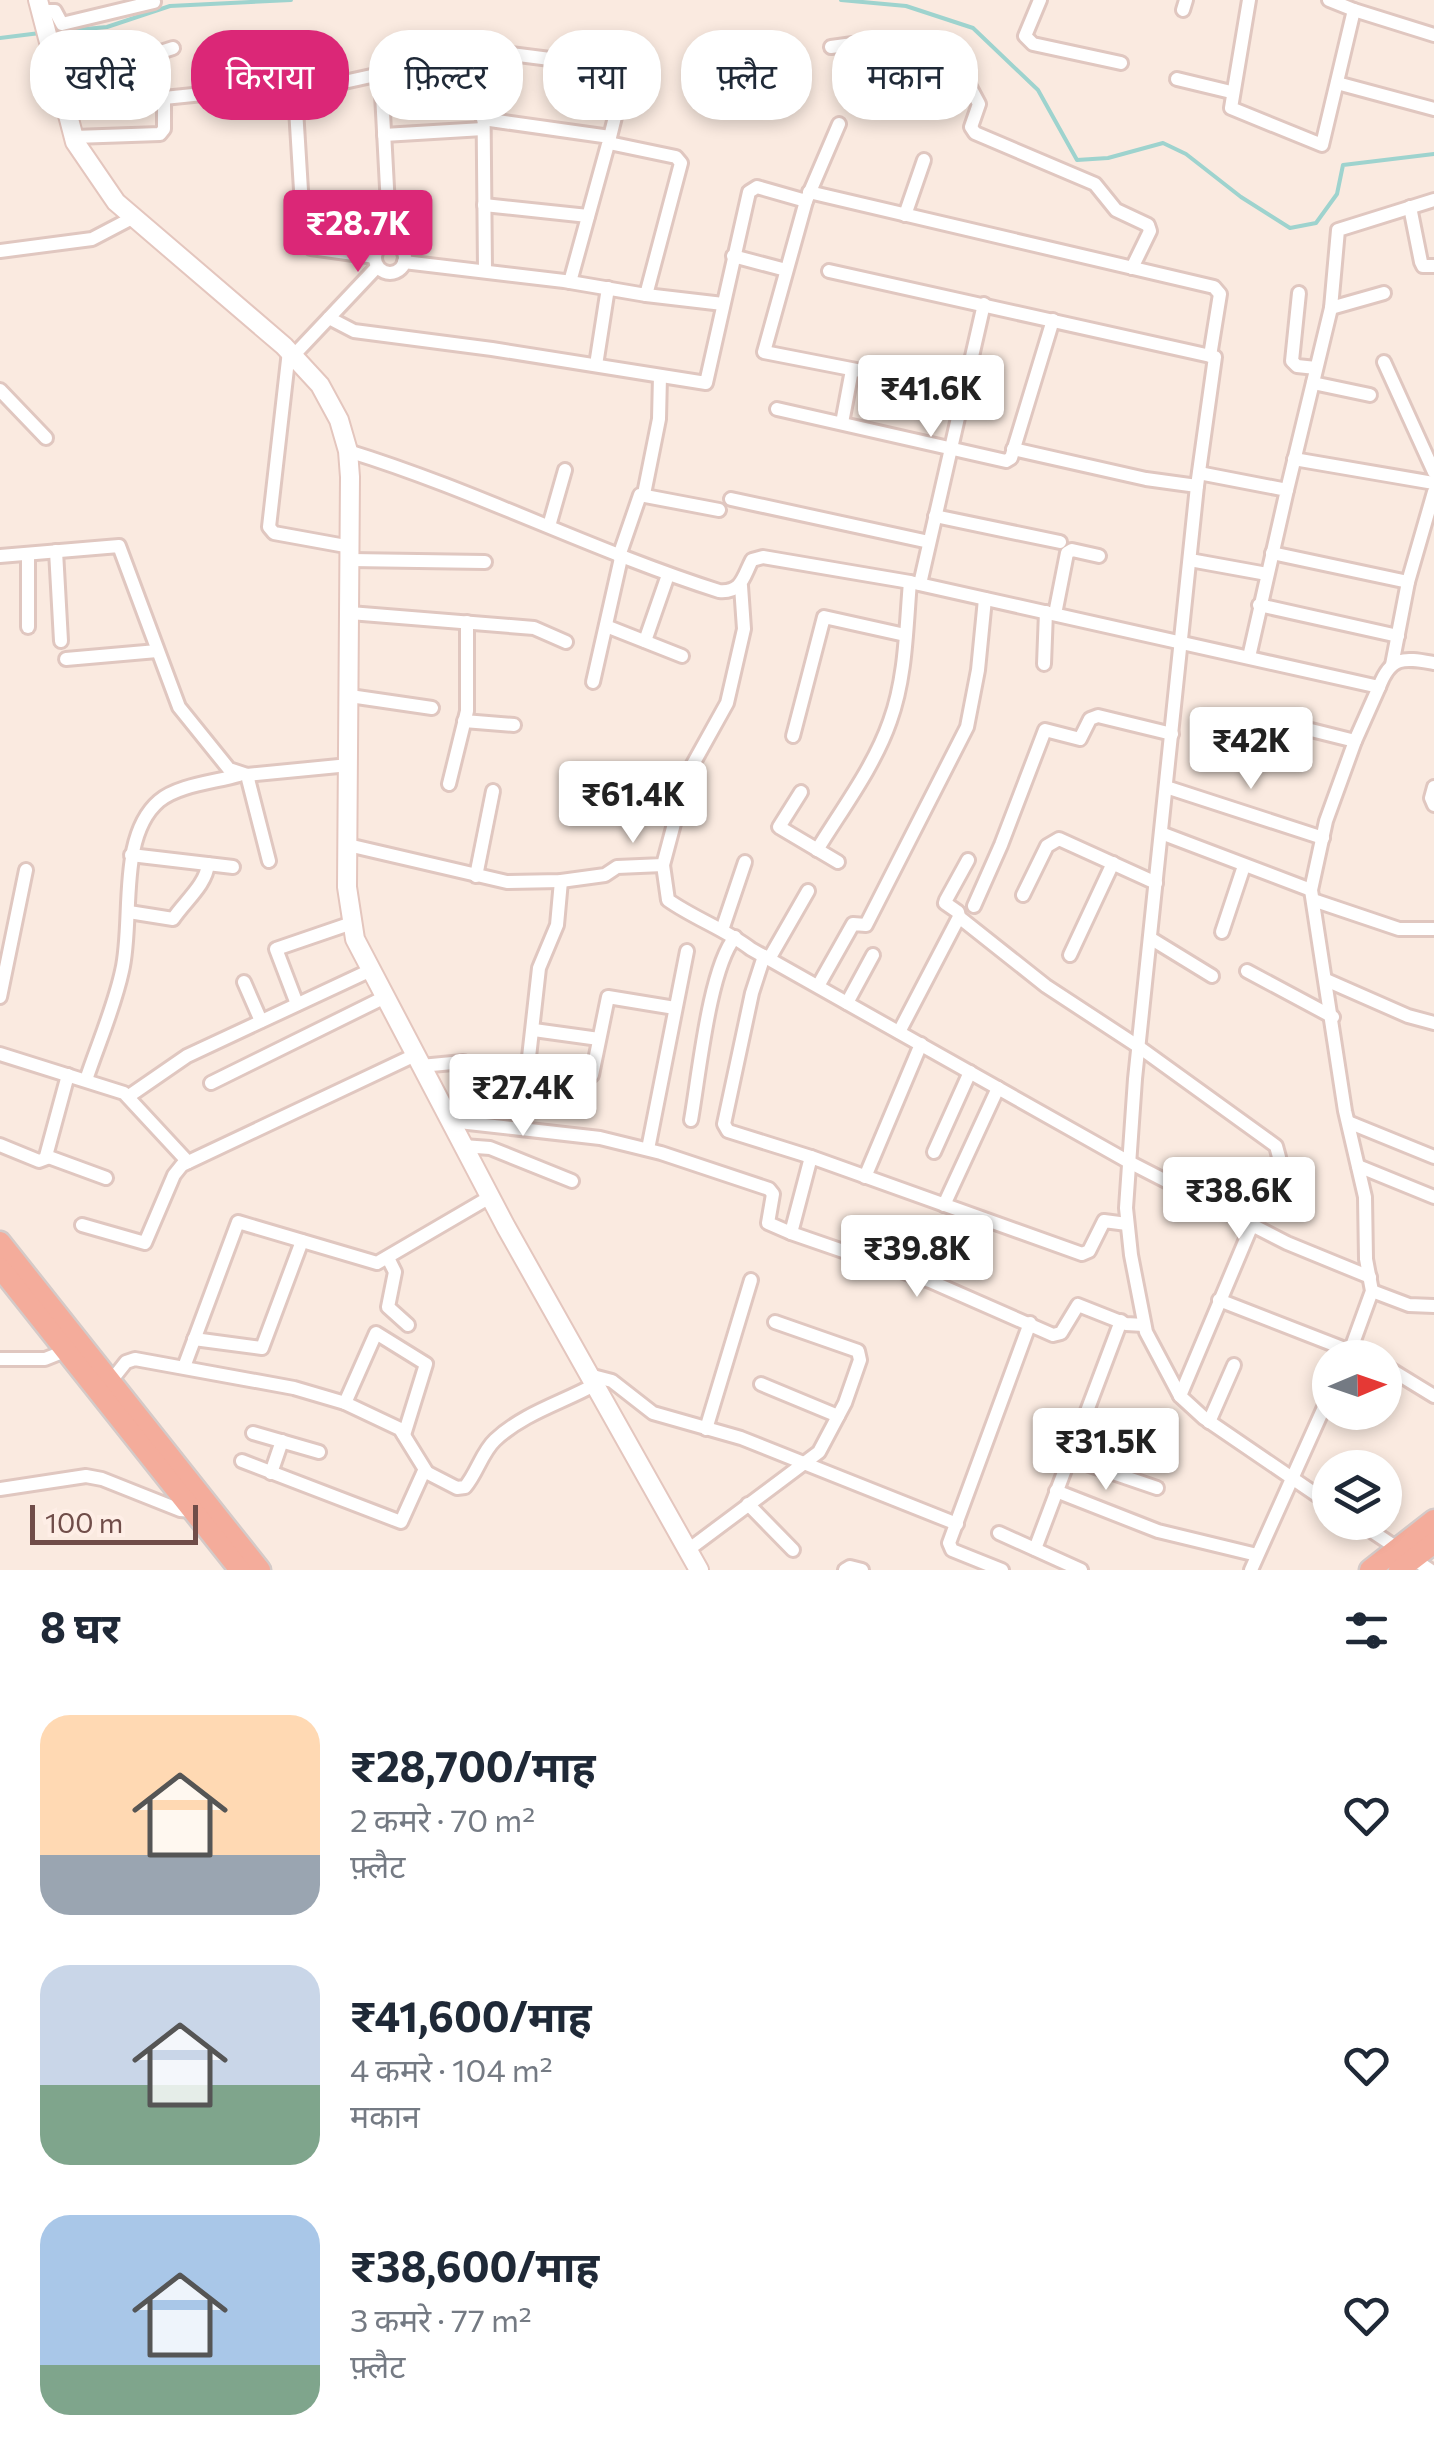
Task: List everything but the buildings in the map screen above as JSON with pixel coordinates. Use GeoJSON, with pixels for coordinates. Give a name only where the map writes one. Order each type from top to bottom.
{"type":"FeatureCollection","features":[{"type":"Feature","properties":{"kind":"highway"},"geometry":{"type":"LineString","coordinates":[[0,1242],[193,1511],[240,1570]]}},
{"type":"Feature","properties":{"kind":"highway"},"geometry":{"type":"LineString","coordinates":[[0,1268],[111,1381],[260,1570]]}},
{"type":"Feature","properties":{"kind":"highway"},"geometry":{"type":"LineString","coordinates":[[1410,1562],[1434,1520]]}},
{"type":"Feature","properties":{"kind":"highway"},"geometry":{"type":"LineString","coordinates":[[1370,1570],[1410,1562],[1434,1544]]}},
{"type":"Feature","properties":{"kind":"main road"},"geometry":{"type":"LineString","coordinates":[[70,120],[74,137],[116,202],[291,354],[320,385],[339,420],[348,451],[351,554],[348,887],[354,939],[490,1197],[699,1570]]}},
{"type":"Feature","properties":{"kind":"street"},"geometry":{"type":"LineString","coordinates":[[1040,0],[1025,36],[1033,44],[1121,63]]}},
{"type":"Feature","properties":{"kind":"street"},"geometry":{"type":"LineString","coordinates":[[1249,0],[1231,108],[1322,145],[1354,10]]}},
{"type":"Feature","properties":{"kind":"street"},"geometry":{"type":"LineString","coordinates":[[1328,0],[1434,35]]}},
{"type":"Feature","properties":{"kind":"street"},"geometry":{"type":"LineString","coordinates":[[40,8],[55,11],[62,24],[154,2]]}},
{"type":"Feature","properties":{"kind":"street"},"geometry":{"type":"LineString","coordinates":[[831,47],[853,44],[963,74],[979,104],[971,127],[975,133],[1099,186],[1119,212],[1148,226],[1150,231],[1132,268]]}},
{"type":"Feature","properties":{"kind":"street"},"geometry":{"type":"LineString","coordinates":[[523,56],[550,59],[614,86],[620,96],[570,282]]}},
{"type":"Feature","properties":{"kind":"street"},"geometry":{"type":"LineString","coordinates":[[369,77],[308,90],[296,108],[307,245],[376,262],[390,273],[404,262],[402,252],[390,244],[382,246],[376,262],[329,318],[291,354],[269,527],[274,533],[351,554],[485,562]]}},
{"type":"Feature","properties":{"kind":"street"},"geometry":{"type":"LineString","coordinates":[[1176,79],[1231,92]]}},
{"type":"Feature","properties":{"kind":"street"},"geometry":{"type":"LineString","coordinates":[[1337,83],[1434,109]]}},
{"type":"Feature","properties":{"kind":"street"},"geometry":{"type":"LineString","coordinates":[[74,137],[160,134],[164,129],[164,98],[191,95]]}},
{"type":"Feature","properties":{"kind":"street"},"geometry":{"type":"LineString","coordinates":[[383,120],[390,244]]}},
{"type":"Feature","properties":{"kind":"street"},"geometry":{"type":"LineString","coordinates":[[483,120],[485,270]]}},
{"type":"Feature","properties":{"kind":"street"},"geometry":{"type":"LineString","coordinates":[[384,135],[483,124],[610,140],[676,157],[681,163],[646,295]]}},
{"type":"Feature","properties":{"kind":"street"},"geometry":{"type":"LineString","coordinates":[[840,124],[808,197],[764,352],[964,392]]}},
{"type":"Feature","properties":{"kind":"street"},"geometry":{"type":"LineString","coordinates":[[905,215],[924,160]]}},
{"type":"Feature","properties":{"kind":"street"},"geometry":{"type":"LineString","coordinates":[[329,318],[354,332],[596,364],[706,383],[745,200],[752,188],[905,215],[1218,290],[1210,356]]}},
{"type":"Feature","properties":{"kind":"street"},"geometry":{"type":"LineString","coordinates":[[1250,657],[1266,574],[1331,308],[1338,230],[1434,200]]}},
{"type":"Feature","properties":{"kind":"street"},"geometry":{"type":"LineString","coordinates":[[484,205],[588,216]]}},
{"type":"Feature","properties":{"kind":"street"},"geometry":{"type":"LineString","coordinates":[[1410,206],[1421,262],[1434,266]]}},
{"type":"Feature","properties":{"kind":"street"},"geometry":{"type":"LineString","coordinates":[[0,251],[92,239],[134,217]]}},
{"type":"Feature","properties":{"kind":"street"},"geometry":{"type":"LineString","coordinates":[[732,256],[786,270]]}},
{"type":"Feature","properties":{"kind":"street"},"geometry":{"type":"LineString","coordinates":[[404,262],[723,304]]}},
{"type":"Feature","properties":{"kind":"street"},"geometry":{"type":"LineString","coordinates":[[829,271],[1215,357],[1198,480],[1150,938],[1127,1224],[1144,1325],[1180,1396],[1210,1422],[1312,1492]]}},
{"type":"Feature","properties":{"kind":"street"},"geometry":{"type":"LineString","coordinates":[[596,364],[608,288]]}},
{"type":"Feature","properties":{"kind":"street"},"geometry":{"type":"LineString","coordinates":[[1299,293],[1292,360],[1297,366],[1316,368]]}},
{"type":"Feature","properties":{"kind":"street"},"geometry":{"type":"LineString","coordinates":[[1331,308],[1384,293]]}},
{"type":"Feature","properties":{"kind":"street"},"geometry":{"type":"LineString","coordinates":[[817,850],[885,736],[900,681],[915,583],[929,542],[984,304]]}},
{"type":"Feature","properties":{"kind":"street"},"geometry":{"type":"LineString","coordinates":[[777,409],[1006,461],[1053,320]]}},
{"type":"Feature","properties":{"kind":"street"},"geometry":{"type":"LineString","coordinates":[[1384,362],[1434,472]]}},
{"type":"Feature","properties":{"kind":"street"},"geometry":{"type":"LineString","coordinates":[[842,423],[852,370]]}},
{"type":"Feature","properties":{"kind":"street"},"geometry":{"type":"LineString","coordinates":[[644,494],[659,419],[660,376]]}},
{"type":"Feature","properties":{"kind":"street"},"geometry":{"type":"LineString","coordinates":[[1312,383],[1370,395]]}},
{"type":"Feature","properties":{"kind":"street"},"geometry":{"type":"LineString","coordinates":[[0,390],[46,438]]}},
{"type":"Feature","properties":{"kind":"street"},"geometry":{"type":"LineString","coordinates":[[1013,449],[1146,479],[1198,480],[1287,490]]}},
{"type":"Feature","properties":{"kind":"street"},"geometry":{"type":"LineString","coordinates":[[348,451],[409,469],[668,575],[719,591],[730,592],[740,586]]}},
{"type":"Feature","properties":{"kind":"street"},"geometry":{"type":"LineString","coordinates":[[1294,458],[1434,483]]}},
{"type":"Feature","properties":{"kind":"street"},"geometry":{"type":"LineString","coordinates":[[549,526],[565,470]]}},
{"type":"Feature","properties":{"kind":"street"},"geometry":{"type":"LineString","coordinates":[[1392,664],[1408,582],[1434,492]]}},
{"type":"Feature","properties":{"kind":"street"},"geometry":{"type":"LineString","coordinates":[[594,682],[620,557],[638,497],[644,494],[719,510]]}},
{"type":"Feature","properties":{"kind":"street"},"geometry":{"type":"LineString","coordinates":[[731,499],[929,542]]}},
{"type":"Feature","properties":{"kind":"street"},"geometry":{"type":"LineString","coordinates":[[935,516],[1060,542]]}},
{"type":"Feature","properties":{"kind":"street"},"geometry":{"type":"LineString","coordinates":[[0,556],[119,546],[183,715],[228,769],[243,775]]}},
{"type":"Feature","properties":{"kind":"street"},"geometry":{"type":"LineString","coordinates":[[1044,664],[1050,613],[1067,553],[1072,550],[1098,556]]}},
{"type":"Feature","properties":{"kind":"street"},"geometry":{"type":"LineString","coordinates":[[56,552],[61,642]]}},
{"type":"Feature","properties":{"kind":"street"},"geometry":{"type":"LineString","coordinates":[[1272,553],[1408,582]]}},
{"type":"Feature","properties":{"kind":"street"},"geometry":{"type":"LineString","coordinates":[[28,554],[28,627]]}},
{"type":"Feature","properties":{"kind":"street"},"geometry":{"type":"LineString","coordinates":[[1379,687],[915,583],[763,556],[752,560],[740,586],[744,630],[728,703],[686,775],[663,865],[668,900],[692,918],[728,933],[1129,1162],[1409,1304],[1434,1306]]}},
{"type":"Feature","properties":{"kind":"street"},"geometry":{"type":"LineString","coordinates":[[1190,560],[1266,574]]}},
{"type":"Feature","properties":{"kind":"street"},"geometry":{"type":"LineString","coordinates":[[645,641],[668,575]]}},
{"type":"Feature","properties":{"kind":"street"},"geometry":{"type":"LineString","coordinates":[[818,986],[853,924],[866,925],[967,727],[978,670],[985,598]]}},
{"type":"Feature","properties":{"kind":"street"},"geometry":{"type":"LineString","coordinates":[[1259,605],[1398,636]]}},
{"type":"Feature","properties":{"kind":"street"},"geometry":{"type":"LineString","coordinates":[[350,613],[534,628],[566,642]]}},
{"type":"Feature","properties":{"kind":"street"},"geometry":{"type":"LineString","coordinates":[[793,736],[824,617],[905,635]]}},
{"type":"Feature","properties":{"kind":"street"},"geometry":{"type":"LineString","coordinates":[[450,784],[468,700],[467,622]]}},
{"type":"Feature","properties":{"kind":"street"},"geometry":{"type":"LineString","coordinates":[[606,626],[682,656]]}},
{"type":"Feature","properties":{"kind":"street"},"geometry":{"type":"LineString","coordinates":[[66,659],[158,651]]}},
{"type":"Feature","properties":{"kind":"street"},"geometry":{"type":"LineString","coordinates":[[1354,1340],[1371,1284],[1366,1259],[1365,1197],[1348,1122],[1312,895],[1323,838],[1355,741],[1386,669],[1401,659],[1434,663]]}},
{"type":"Feature","properties":{"kind":"street"},"geometry":{"type":"LineString","coordinates":[[350,696],[432,708]]}},
{"type":"Feature","properties":{"kind":"street"},"geometry":{"type":"LineString","coordinates":[[974,906],[1002,845],[1045,730],[1080,739],[1090,719],[1098,716],[1172,734]]}},
{"type":"Feature","properties":{"kind":"street"},"geometry":{"type":"LineString","coordinates":[[464,721],[514,725]]}},
{"type":"Feature","properties":{"kind":"street"},"geometry":{"type":"LineString","coordinates":[[1287,724],[1355,741]]}},
{"type":"Feature","properties":{"kind":"street"},"geometry":{"type":"LineString","coordinates":[[86,1080],[121,975],[132,855],[148,814],[160,800],[243,775],[349,765]]}},
{"type":"Feature","properties":{"kind":"street"},"geometry":{"type":"LineString","coordinates":[[243,775],[270,862]]}},
{"type":"Feature","properties":{"kind":"street"},"geometry":{"type":"LineString","coordinates":[[1166,787],[1323,838]]}},
{"type":"Feature","properties":{"kind":"street"},"geometry":{"type":"LineString","coordinates":[[1434,788],[1434,805]]}},
{"type":"Feature","properties":{"kind":"street"},"geometry":{"type":"LineString","coordinates":[[476,876],[493,791]]}},
{"type":"Feature","properties":{"kind":"street"},"geometry":{"type":"LineString","coordinates":[[801,792],[779,827],[838,862]]}},
{"type":"Feature","properties":{"kind":"street"},"geometry":{"type":"LineString","coordinates":[[1161,834],[1399,929],[1434,929]]}},
{"type":"Feature","properties":{"kind":"street"},"geometry":{"type":"LineString","coordinates":[[1023,896],[1046,846],[1059,839],[1156,883]]}},
{"type":"Feature","properties":{"kind":"street"},"geometry":{"type":"LineString","coordinates":[[348,845],[508,882],[561,880],[605,875],[617,867],[663,865]]}},
{"type":"Feature","properties":{"kind":"street"},"geometry":{"type":"LineString","coordinates":[[132,855],[233,867]]}},
{"type":"Feature","properties":{"kind":"street"},"geometry":{"type":"LineString","coordinates":[[968,860],[946,900],[959,917],[1046,986],[1139,1047],[1276,1146],[1279,1157],[1248,1222],[1208,1334],[1180,1396]]}},
{"type":"Feature","properties":{"kind":"street"},"geometry":{"type":"LineString","coordinates":[[691,1120],[745,862]]}},
{"type":"Feature","properties":{"kind":"street"},"geometry":{"type":"LineString","coordinates":[[129,912],[173,919],[184,900],[206,880],[208,864]]}},
{"type":"Feature","properties":{"kind":"street"},"geometry":{"type":"LineString","coordinates":[[1070,955],[1113,864]]}},
{"type":"Feature","properties":{"kind":"street"},"geometry":{"type":"LineString","coordinates":[[1222,932],[1244,866]]}},
{"type":"Feature","properties":{"kind":"street"},"geometry":{"type":"LineString","coordinates":[[0,997],[26,870]]}},
{"type":"Feature","properties":{"kind":"street"},"geometry":{"type":"LineString","coordinates":[[82,1225],[145,1243],[174,1175],[188,1162],[418,1061],[464,1062],[490,1073],[525,1076],[529,1073],[539,968],[557,924],[561,880]]}},
{"type":"Feature","properties":{"kind":"street"},"geometry":{"type":"LineString","coordinates":[[808,891],[767,958],[752,993],[724,1124],[734,1134],[811,1157],[1082,1254],[1089,1251],[1104,1221],[1127,1224]]}},
{"type":"Feature","properties":{"kind":"street"},"geometry":{"type":"LineString","coordinates":[[899,1032],[959,917]]}},
{"type":"Feature","properties":{"kind":"street"},"geometry":{"type":"LineString","coordinates":[[297,1004],[276,949],[352,922]]}},
{"type":"Feature","properties":{"kind":"street"},"geometry":{"type":"LineString","coordinates":[[1150,938],[1212,976]]}},
{"type":"Feature","properties":{"kind":"street"},"geometry":{"type":"LineString","coordinates":[[648,1149],[686,951]]}},
{"type":"Feature","properties":{"kind":"street"},"geometry":{"type":"LineString","coordinates":[[847,1003],[873,955]]}},
{"type":"Feature","properties":{"kind":"street"},"geometry":{"type":"LineString","coordinates":[[129,1096],[180,1060],[371,970]]}},
{"type":"Feature","properties":{"kind":"street"},"geometry":{"type":"LineString","coordinates":[[1248,972],[1333,1017]]}},
{"type":"Feature","properties":{"kind":"street"},"geometry":{"type":"LineString","coordinates":[[1326,980],[1408,1016],[1434,1023]]}},
{"type":"Feature","properties":{"kind":"street"},"geometry":{"type":"LineString","coordinates":[[244,982],[261,1022]]}},
{"type":"Feature","properties":{"kind":"street"},"geometry":{"type":"LineString","coordinates":[[555,1075],[591,1078],[610,996],[676,1008]]}},
{"type":"Feature","properties":{"kind":"street"},"geometry":{"type":"LineString","coordinates":[[211,1083],[385,998]]}},
{"type":"Feature","properties":{"kind":"street"},"geometry":{"type":"LineString","coordinates":[[534,1030],[599,1039]]}},
{"type":"Feature","properties":{"kind":"street"},"geometry":{"type":"LineString","coordinates":[[866,1177],[921,1044]]}},
{"type":"Feature","properties":{"kind":"street"},"geometry":{"type":"LineString","coordinates":[[0,1054],[129,1096],[188,1162]]}},
{"type":"Feature","properties":{"kind":"street"},"geometry":{"type":"LineString","coordinates":[[934,1152],[970,1072]]}},
{"type":"Feature","properties":{"kind":"street"},"geometry":{"type":"LineString","coordinates":[[48,1158],[45,1153],[68,1075]]}},
{"type":"Feature","properties":{"kind":"street"},"geometry":{"type":"LineString","coordinates":[[944,1205],[998,1088]]}},
{"type":"Feature","properties":{"kind":"street"},"geometry":{"type":"LineString","coordinates":[[450,1121],[569,1132],[648,1149],[800,1197]]}},
{"type":"Feature","properties":{"kind":"street"},"geometry":{"type":"LineString","coordinates":[[1348,1122],[1434,1156]]}},
{"type":"Feature","properties":{"kind":"street"},"geometry":{"type":"LineString","coordinates":[[0,1145],[38,1161],[48,1158],[106,1178]]}},
{"type":"Feature","properties":{"kind":"street"},"geometry":{"type":"LineString","coordinates":[[463,1146],[490,1148],[572,1182]]}},
{"type":"Feature","properties":{"kind":"street"},"geometry":{"type":"LineString","coordinates":[[791,1233],[811,1157]]}},
{"type":"Feature","properties":{"kind":"street"},"geometry":{"type":"LineString","coordinates":[[1358,1166],[1434,1197]]}},
{"type":"Feature","properties":{"kind":"street"},"geometry":{"type":"LineString","coordinates":[[771,1190],[768,1223],[930,1281],[1053,1335],[1061,1334],[1078,1304],[1121,1321],[1144,1325]]}},
{"type":"Feature","properties":{"kind":"street"},"geometry":{"type":"LineString","coordinates":[[184,1367],[238,1222],[371,1262],[388,1258],[490,1197]]}},
{"type":"Feature","properties":{"kind":"street"},"geometry":{"type":"LineString","coordinates":[[194,1340],[262,1348],[302,1241]]}},
{"type":"Feature","properties":{"kind":"street"},"geometry":{"type":"LineString","coordinates":[[388,1258],[395,1272],[388,1308],[408,1325]]}},
{"type":"Feature","properties":{"kind":"street"},"geometry":{"type":"LineString","coordinates":[[706,1429],[751,1280]]}},
{"type":"Feature","properties":{"kind":"street"},"geometry":{"type":"LineString","coordinates":[[1219,1300],[1320,1340]]}},
{"type":"Feature","properties":{"kind":"street"},"geometry":{"type":"LineString","coordinates":[[1035,1549],[1121,1321]]}},
{"type":"Feature","properties":{"kind":"street"},"geometry":{"type":"LineString","coordinates":[[688,1550],[820,1452],[860,1360],[858,1352],[775,1322]]}},
{"type":"Feature","properties":{"kind":"street"},"geometry":{"type":"LineString","coordinates":[[1002,1570],[952,1550],[949,1543],[1030,1324]]}},
{"type":"Feature","properties":{"kind":"street"},"geometry":{"type":"LineString","coordinates":[[345,1402],[376,1333],[426,1364],[404,1435]]}},
{"type":"Feature","properties":{"kind":"street"},"geometry":{"type":"LineString","coordinates":[[0,1359],[45,1359],[73,1346]]}},
{"type":"Feature","properties":{"kind":"street"},"geometry":{"type":"LineString","coordinates":[[111,1381],[126,1362],[135,1359],[294,1388],[345,1402],[400,1429],[426,1471],[457,1488],[465,1488],[496,1440],[535,1411],[563,1402],[592,1380],[612,1381],[653,1413],[741,1438],[957,1524]]}},
{"type":"Feature","properties":{"kind":"street"},"geometry":{"type":"LineString","coordinates":[[1210,1422],[1234,1365]]}},
{"type":"Feature","properties":{"kind":"street"},"geometry":{"type":"LineString","coordinates":[[1402,1376],[1434,1396]]}},
{"type":"Feature","properties":{"kind":"street"},"geometry":{"type":"LineString","coordinates":[[761,1384],[838,1416]]}},
{"type":"Feature","properties":{"kind":"street"},"geometry":{"type":"LineString","coordinates":[[1251,1570],[1313,1430]]}},
{"type":"Feature","properties":{"kind":"street"},"geometry":{"type":"LineString","coordinates":[[253,1433],[319,1452]]}},
{"type":"Feature","properties":{"kind":"street"},"geometry":{"type":"LineString","coordinates":[[272,1473],[282,1441]]}},
{"type":"Feature","properties":{"kind":"street"},"geometry":{"type":"LineString","coordinates":[[1069,1458],[1157,1488]]}},
{"type":"Feature","properties":{"kind":"street"},"geometry":{"type":"LineString","coordinates":[[242,1462],[398,1522],[403,1519],[421,1473],[426,1471]]}},
{"type":"Feature","properties":{"kind":"street"},"geometry":{"type":"LineString","coordinates":[[0,1490],[86,1476],[180,1510],[193,1511]]}},
{"type":"Feature","properties":{"kind":"street"},"geometry":{"type":"LineString","coordinates":[[1056,1492],[1158,1531],[1257,1555]]}},
{"type":"Feature","properties":{"kind":"street"},"geometry":{"type":"LineString","coordinates":[[748,1504],[793,1550]]}},
{"type":"Feature","properties":{"kind":"street"},"geometry":{"type":"LineString","coordinates":[[999,1532],[1081,1570]]}},
{"type":"Feature","properties":{"kind":"street"},"geometry":{"type":"LineString","coordinates":[[1381,1540],[1410,1562]]}},
{"type":"Feature","properties":{"kind":"street"},"geometry":{"type":"LineString","coordinates":[[845,1570],[862,1570]]}},
{"type":"Feature","properties":{"kind":"waterway"},"geometry":{"type":"LineString","coordinates":[[75,30],[107,27],[170,6],[291,0]]}},
{"type":"Feature","properties":{"kind":"waterway"},"geometry":{"type":"LineString","coordinates":[[841,0],[906,6],[973,28],[1038,90],[1077,160],[1108,158],[1163,143],[1186,154],[1241,197],[1290,228],[1316,223],[1337,194],[1343,165],[1434,154]]}},
{"type":"Feature","properties":{"kind":"waterway"},"geometry":{"type":"LineString","coordinates":[[0,38],[30,34]]}}]}
